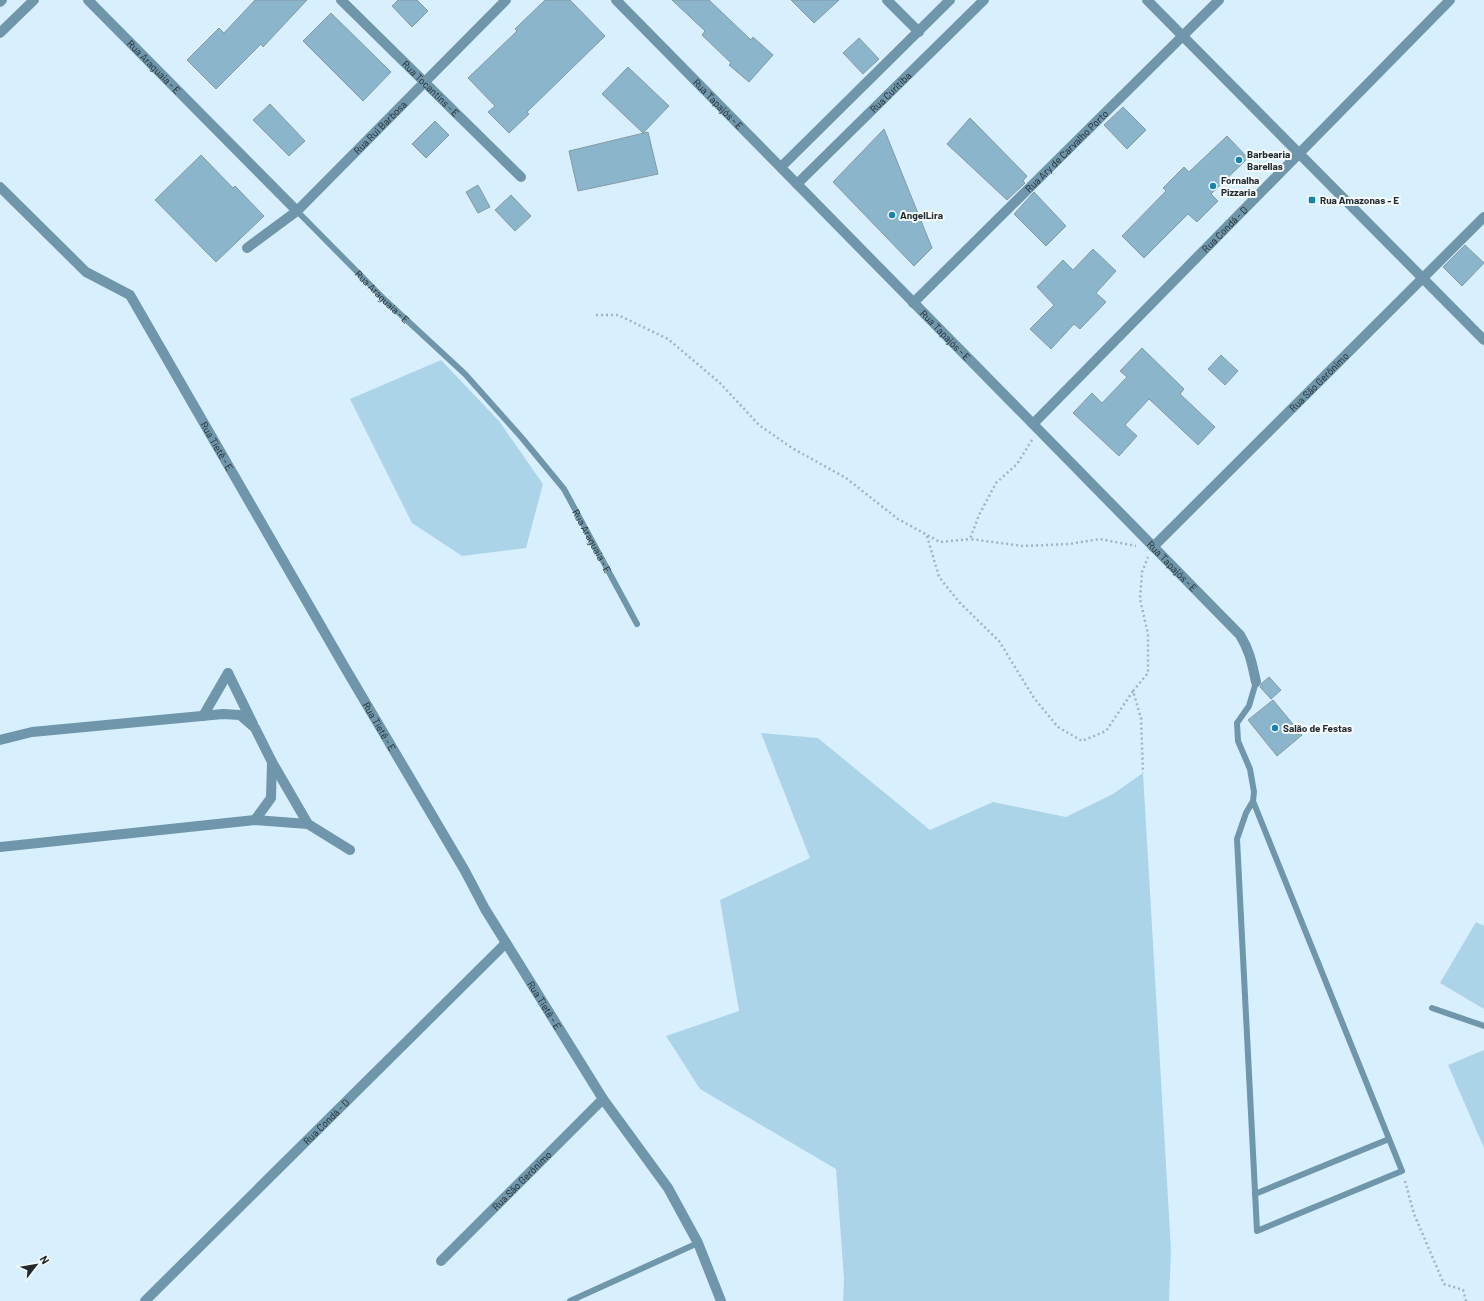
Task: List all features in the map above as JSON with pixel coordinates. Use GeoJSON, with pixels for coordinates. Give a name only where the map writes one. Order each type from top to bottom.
{"type":"FeatureCollection","features":[{"type":"Feature","properties":{"kind":"street"},"geometry":{"type":"LineString","coordinates":[[0,33],[34,0]]}},
{"type":"Feature","properties":{"kind":"street","name":"Rua Araguaia - E"},"geometry":{"type":"LineString","coordinates":[[88,0],[297,211]]}},
{"type":"Feature","properties":{"kind":"street","name":"Rua Tocantins - E"},"geometry":{"type":"LineString","coordinates":[[341,0],[521,177]]}},
{"type":"Feature","properties":{"kind":"street","name":"Rua Rui Barbosa"},"geometry":{"type":"LineString","coordinates":[[247,248],[297,211],[506,0]]}},
{"type":"Feature","properties":{"kind":"street","name":"Rua Tapajós - E"},"geometry":{"type":"LineString","coordinates":[[616,0],[1240,636],[1248,647],[1251,655],[1256,682]]}},
{"type":"Feature","properties":{"kind":"street"},"geometry":{"type":"LineString","coordinates":[[887,0],[918,32]]}},
{"type":"Feature","properties":{"kind":"street"},"geometry":{"type":"LineString","coordinates":[[781,168],[950,0]]}},
{"type":"Feature","properties":{"kind":"street","name":"Rua Curitiba"},"geometry":{"type":"LineString","coordinates":[[797,184],[984,0]]}},
{"type":"Feature","properties":{"kind":"street"},"geometry":{"type":"LineString","coordinates":[[1147,0],[1484,340]]}},
{"type":"Feature","properties":{"kind":"street","name":"Rua Ary de Carvalho Porto"},"geometry":{"type":"LineString","coordinates":[[913,303],[1219,0]]}},
{"type":"Feature","properties":{"kind":"street","name":"Rua Condá - D"},"geometry":{"type":"LineString","coordinates":[[1036,427],[1298,153],[1450,0]]}},
{"type":"Feature","properties":{"kind":"street","name":"Rua Tietê - E"},"geometry":{"type":"LineString","coordinates":[[0,187],[86,272],[130,295],[340,660],[506,943],[603,1099],[668,1188],[698,1243],[721,1301]]}},
{"type":"Feature","properties":{"kind":"street","name":"Rua São Gerônimo"},"geometry":{"type":"LineString","coordinates":[[1153,547],[1484,217]]}},
{"type":"Feature","properties":{"kind":"street"},"geometry":{"type":"LineString","coordinates":[[204,716],[228,673],[272,762],[308,824]]}},
{"type":"Feature","properties":{"kind":"street"},"geometry":{"type":"LineString","coordinates":[[0,740],[32,732],[223,714],[240,715],[255,728]]}},
{"type":"Feature","properties":{"kind":"street"},"geometry":{"type":"LineString","coordinates":[[255,820],[272,798],[272,762]]}},
{"type":"Feature","properties":{"kind":"street"},"geometry":{"type":"LineString","coordinates":[[0,847],[255,820],[308,824],[350,850]]}},
{"type":"Feature","properties":{"kind":"street","name":"Rua Condá - D"},"geometry":{"type":"LineString","coordinates":[[145,1301],[506,943]]}},
{"type":"Feature","properties":{"kind":"street","name":"Rua São Gerônimo"},"geometry":{"type":"LineString","coordinates":[[441,1261],[603,1099]]}},
{"type":"Feature","properties":{"kind":"lane","name":"Rua Araguaia - E"},"geometry":{"type":"LineString","coordinates":[[297,211],[385,300],[465,374],[527,443],[564,489],[637,624]]}},
{"type":"Feature","properties":{"kind":"lane"},"geometry":{"type":"LineString","coordinates":[[1253,801],[1402,1171],[1257,1231],[1237,839],[1246,813],[1253,801],[1254,792],[1250,769],[1238,742],[1237,723],[1249,706],[1256,682]]}},
{"type":"Feature","properties":{"kind":"lane"},"geometry":{"type":"LineString","coordinates":[[1432,1008],[1484,1026]]}},
{"type":"Feature","properties":{"kind":"lane"},"geometry":{"type":"LineString","coordinates":[[1255,1194],[1389,1139]]}},
{"type":"Feature","properties":{"kind":"lane"},"geometry":{"type":"LineString","coordinates":[[570,1301],[698,1243]]}},
{"type":"Feature","properties":{"kind":"path"},"geometry":{"type":"LineString","coordinates":[[596,315],[618,315],[668,339],[720,383],[759,426],[792,448],[846,478],[898,519],[940,542],[970,539],[1023,546],[1069,544],[1100,539],[1139,547],[1153,547],[1142,572],[1140,599],[1148,634],[1148,673],[1133,691],[1106,731],[1082,741],[1058,727],[1034,698],[999,640],[960,604],[939,576],[927,536]]}},
{"type":"Feature","properties":{"kind":"path"},"geometry":{"type":"LineString","coordinates":[[970,539],[979,515],[996,483],[1017,464],[1036,427]]}},
{"type":"Feature","properties":{"kind":"path"},"geometry":{"type":"LineString","coordinates":[[1133,691],[1141,718],[1143,773]]}},
{"type":"Feature","properties":{"kind":"path"},"geometry":{"type":"LineString","coordinates":[[1402,1171],[1414,1214],[1444,1284],[1463,1290],[1466,1301]]}},
{"type":"Feature","properties":{"kind":"shaded area"},"geometry":{"type":"Polygon","coordinates":[[[441,360],[499,421],[543,484],[526,548],[462,556],[412,523],[350,399],[441,360]]]}},
{"type":"Feature","properties":{"kind":"shaded area"},"geometry":{"type":"Polygon","coordinates":[[[761,733],[818,738],[930,830],[993,802],[1066,817],[1113,794],[1143,773],[1171,1250],[1169,1301],[843,1301],[844,1279],[836,1169],[700,1089],[666,1036],[739,1011],[720,900],[810,858],[761,733]]]}},
{"type":"Feature","properties":{"kind":"shaded area"},"geometry":{"type":"Polygon","coordinates":[[[1476,922],[1484,926],[1484,1009],[1440,983],[1476,922]]]}},
{"type":"Feature","properties":{"kind":"shaded area"},"geometry":{"type":"Polygon","coordinates":[[[1484,1050],[1484,1148],[1448,1065],[1484,1050]]]}},
{"type":"Feature","properties":{"kind":"building"},"geometry":{"type":"Polygon","coordinates":[[[255,0],[307,0],[263,47],[261,44],[216,89],[187,60],[219,28],[224,33],[255,0]]]}},
{"type":"Feature","properties":{"kind":"building"},"geometry":{"type":"Polygon","coordinates":[[[398,0],[417,0],[428,11],[412,27],[392,6],[398,0]]]}},
{"type":"Feature","properties":{"kind":"building"},"geometry":{"type":"Polygon","coordinates":[[[545,0],[570,0],[605,36],[527,112],[529,114],[509,133],[488,112],[495,106],[468,78],[517,31],[515,29],[545,0]]]}},
{"type":"Feature","properties":{"kind":"building"},"geometry":{"type":"Polygon","coordinates":[[[672,0],[709,0],[751,40],[753,37],[773,55],[749,82],[729,65],[731,63],[702,35],[705,31],[672,0]]]}},
{"type":"Feature","properties":{"kind":"building"},"geometry":{"type":"Polygon","coordinates":[[[791,0],[839,0],[814,23],[791,0]]]}},
{"type":"Feature","properties":{"kind":"building"},"geometry":{"type":"Polygon","coordinates":[[[331,13],[391,72],[363,101],[303,41],[331,13]]]}},
{"type":"Feature","properties":{"kind":"building"},"geometry":{"type":"Polygon","coordinates":[[[859,38],[879,59],[863,74],[843,53],[859,38]]]}},
{"type":"Feature","properties":{"kind":"building"},"geometry":{"type":"Polygon","coordinates":[[[628,67],[669,106],[643,133],[602,94],[628,67]]]}},
{"type":"Feature","properties":{"kind":"building"},"geometry":{"type":"Polygon","coordinates":[[[270,104],[305,141],[289,156],[253,120],[270,104]]]}},
{"type":"Feature","properties":{"kind":"building"},"geometry":{"type":"Polygon","coordinates":[[[1123,107],[1146,130],[1127,149],[1104,125],[1123,107]]]}},
{"type":"Feature","properties":{"kind":"building"},"geometry":{"type":"Polygon","coordinates":[[[970,118],[1027,176],[1023,181],[1025,183],[1007,200],[947,144],[970,118]]]}},
{"type":"Feature","properties":{"kind":"building"},"geometry":{"type":"Polygon","coordinates":[[[435,121],[449,135],[426,158],[412,144],[435,121]]]}},
{"type":"Feature","properties":{"kind":"building","name":"AngelLira"},"geometry":{"type":"Polygon","coordinates":[[[884,129],[932,248],[914,266],[833,182],[884,129]]]}},
{"type":"Feature","properties":{"kind":"building"},"geometry":{"type":"Polygon","coordinates":[[[648,132],[658,174],[578,191],[569,151],[648,132]]]}},
{"type":"Feature","properties":{"kind":"building"},"geometry":{"type":"Polygon","coordinates":[[[1227,136],[1248,158],[1211,194],[1218,201],[1197,222],[1188,214],[1144,258],[1122,236],[1166,191],[1163,188],[1184,167],[1189,172],[1227,136]]]}},
{"type":"Feature","properties":{"kind":"building"},"geometry":{"type":"Polygon","coordinates":[[[201,155],[233,188],[235,186],[264,216],[216,262],[155,200],[201,155]]]}},
{"type":"Feature","properties":{"kind":"building"},"geometry":{"type":"Polygon","coordinates":[[[478,185],[490,207],[478,213],[466,192],[478,185]]]}},
{"type":"Feature","properties":{"kind":"building"},"geometry":{"type":"Polygon","coordinates":[[[1034,192],[1066,226],[1046,246],[1014,214],[1034,192]]]}},
{"type":"Feature","properties":{"kind":"building"},"geometry":{"type":"Polygon","coordinates":[[[511,195],[531,216],[515,231],[495,210],[511,195]]]}},
{"type":"Feature","properties":{"kind":"building"},"geometry":{"type":"Polygon","coordinates":[[[1465,245],[1484,263],[1462,286],[1443,267],[1465,245]]]}},
{"type":"Feature","properties":{"kind":"building"},"geometry":{"type":"Polygon","coordinates":[[[1093,249],[1116,271],[1096,293],[1106,302],[1080,329],[1074,324],[1051,349],[1030,329],[1054,305],[1037,287],[1063,260],[1073,270],[1093,249]]]}},
{"type":"Feature","properties":{"kind":"building"},"geometry":{"type":"Polygon","coordinates":[[[1142,348],[1184,389],[1180,394],[1215,427],[1198,445],[1149,399],[1125,425],[1137,436],[1119,456],[1073,413],[1092,393],[1102,403],[1127,377],[1120,371],[1142,348]]]}},
{"type":"Feature","properties":{"kind":"building"},"geometry":{"type":"Polygon","coordinates":[[[1221,355],[1238,371],[1225,385],[1208,369],[1221,355]]]}},
{"type":"Feature","properties":{"kind":"building"},"geometry":{"type":"Polygon","coordinates":[[[1269,677],[1281,690],[1271,699],[1260,687],[1269,677]]]}},
{"type":"Feature","properties":{"kind":"building","name":"Salão de Festas"},"geometry":{"type":"Polygon","coordinates":[[[1273,700],[1302,735],[1277,756],[1248,720],[1273,700]]]}},
{"type":"Feature","properties":{"kind":"place","name":"Barbearia Barellas"},"geometry":{"type":"Point","coordinates":[1239,160]}},
{"type":"Feature","properties":{"kind":"place","name":"Fornalha Pizzaria"},"geometry":{"type":"Point","coordinates":[1213,186]}},
{"type":"Feature","properties":{"kind":"place","name":"Rua Amazonas - E"},"geometry":{"type":"Point","coordinates":[1312,200]}},
{"type":"Feature","properties":{"kind":"place","name":"AngelLira"},"geometry":{"type":"Point","coordinates":[892,215]}},
{"type":"Feature","properties":{"kind":"place","name":"Salão de Festas"},"geometry":{"type":"Point","coordinates":[1275,728]}}]}
